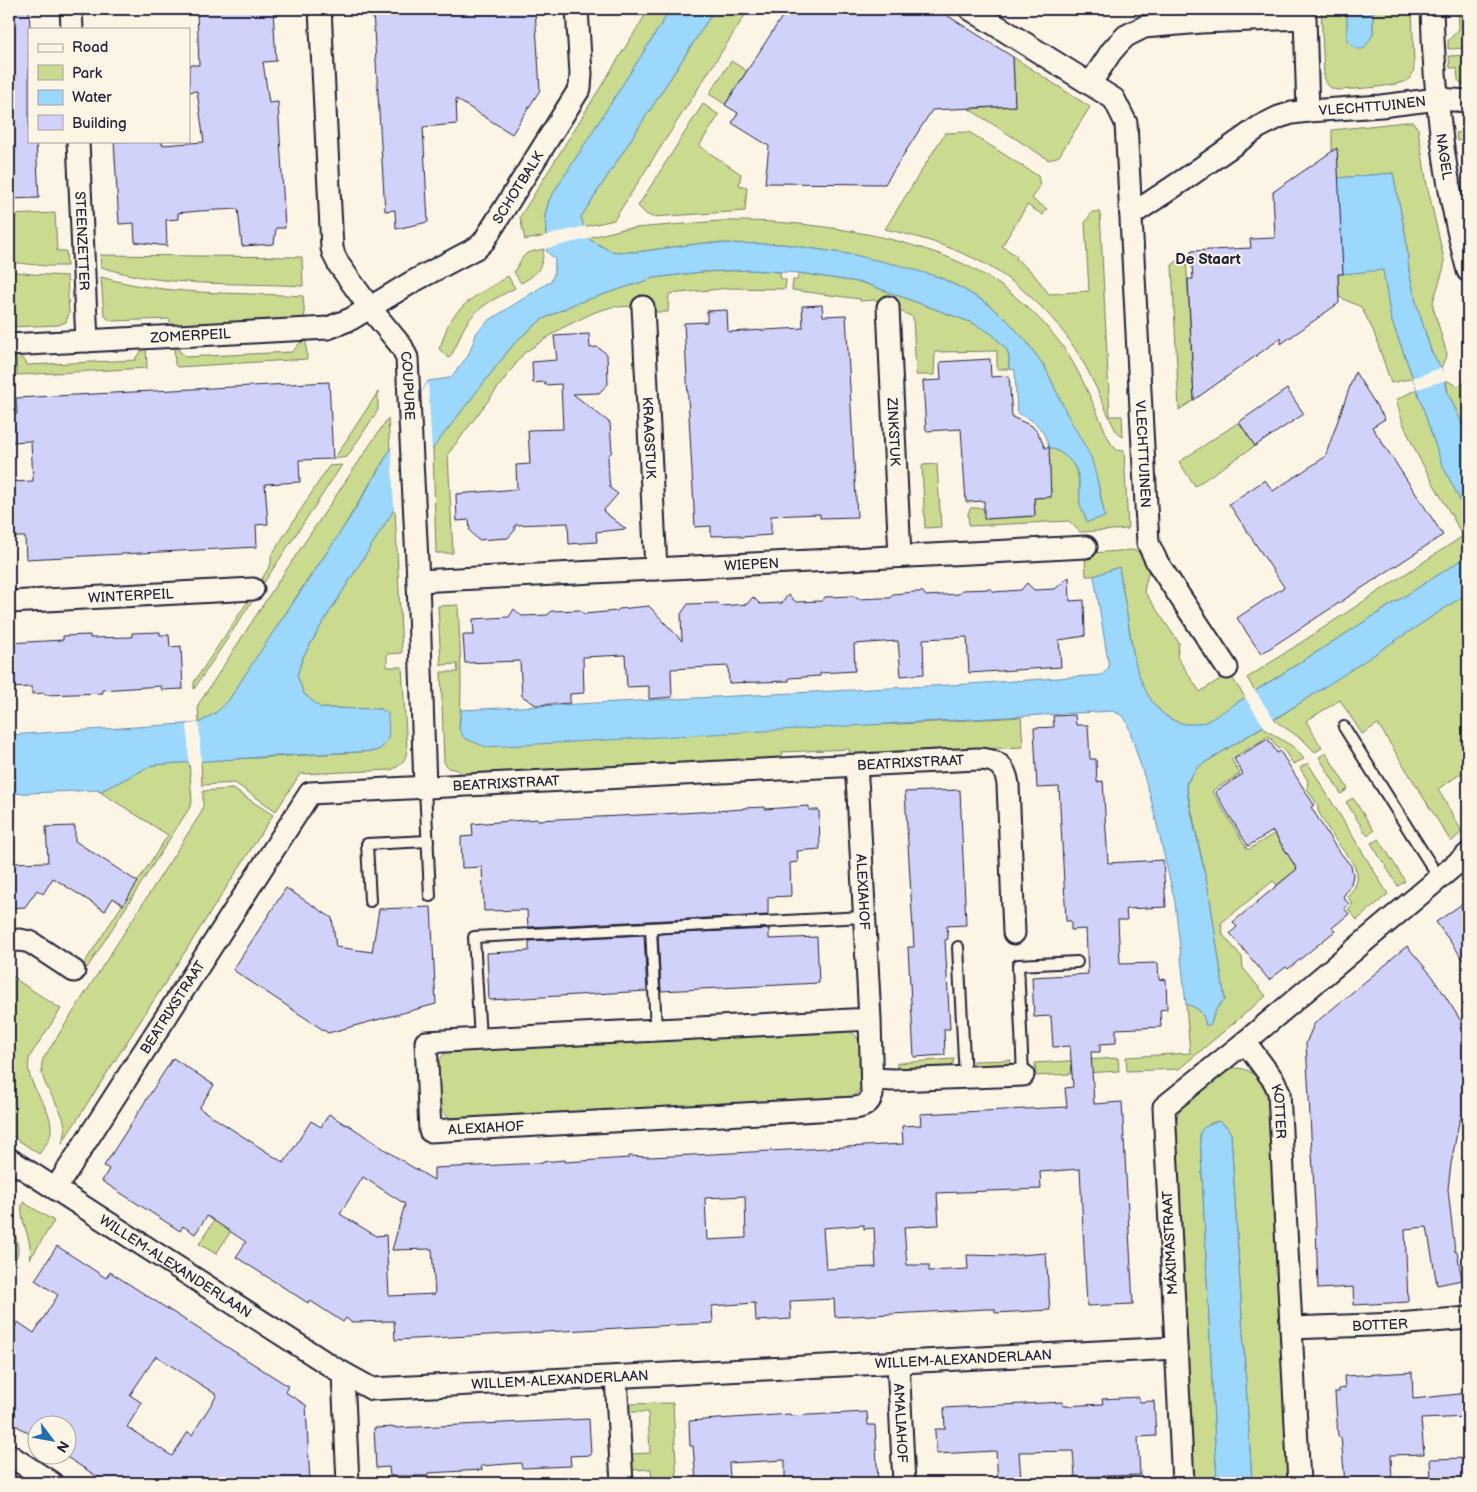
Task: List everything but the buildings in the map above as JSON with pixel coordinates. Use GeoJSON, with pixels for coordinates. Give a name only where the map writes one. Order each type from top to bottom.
{"type":"FeatureCollection","features":[{"type":"Feature","properties":{"kind":"street"},"geometry":{"type":"LineString","coordinates":[[71,9],[72,28]]}},
{"type":"Feature","properties":{"kind":"street","name":"COUPURE"},"geometry":{"type":"LineString","coordinates":[[320,9],[332,248],[338,265],[406,354],[414,483],[425,787]]}},
{"type":"Feature","properties":{"kind":"street","name":"SCHOTBALK"},"geometry":{"type":"LineString","coordinates":[[370,308],[412,282],[478,247],[484,241],[580,88],[577,9]]}},
{"type":"Feature","properties":{"kind":"street","name":"VLECHTTUINEN"},"geometry":{"type":"LineString","coordinates":[[970,9],[1114,99],[1126,123],[1148,543],[1157,562],[1227,668]]}},
{"type":"Feature","properties":{"kind":"street","name":"NAGEL"},"geometry":{"type":"LineString","coordinates":[[1432,9],[1442,142],[1450,194],[1468,271]]}},
{"type":"Feature","properties":{"kind":"street","name":"VLECHTTUINEN"},"geometry":{"type":"LineString","coordinates":[[1090,84],[1114,48],[1126,36],[1136,30],[1201,16],[1305,18],[1308,111]]}},
{"type":"Feature","properties":{"kind":"street"},"geometry":{"type":"LineString","coordinates":[[1438,99],[1468,101]]}},
{"type":"Feature","properties":{"kind":"street","name":"VLECHTTUINEN"},"geometry":{"type":"LineString","coordinates":[[1131,215],[1185,180],[1259,127],[1286,115],[1308,111],[1381,106],[1438,99]]}},
{"type":"Feature","properties":{"kind":"street","name":"STEENZETTER"},"geometry":{"type":"LineString","coordinates":[[78,142],[87,341]]}},
{"type":"Feature","properties":{"kind":"street","name":"KRAAGSTUK"},"geometry":{"type":"LineString","coordinates":[[642,307],[656,569]]}},
{"type":"Feature","properties":{"kind":"street","name":"ZINKSTUK"},"geometry":{"type":"LineString","coordinates":[[888,307],[900,556]]}},
{"type":"Feature","properties":{"kind":"street","name":"ZOMERPEIL"},"geometry":{"type":"LineString","coordinates":[[9,345],[322,329],[345,322],[370,308]]}},
{"type":"Feature","properties":{"kind":"street","name":"WIEPEN"},"geometry":{"type":"LineString","coordinates":[[418,581],[1086,547]]}},
{"type":"Feature","properties":{"kind":"street","name":"WINTERPEIL"},"geometry":{"type":"LineString","coordinates":[[9,602],[253,589]]}},
{"type":"Feature","properties":{"kind":"street","name":"BEATRIXSTRAAT"},"geometry":{"type":"LineString","coordinates":[[56,1188],[310,793],[991,760],[998,763],[1004,772],[1008,784],[1014,932]]}},
{"type":"Feature","properties":{"kind":"street","name":"ALEXIAHOF"},"geometry":{"type":"LineString","coordinates":[[856,766],[870,1019],[872,1079],[870,1100],[867,1104],[855,1108],[430,1131],[426,1042],[870,1019]]}},
{"type":"Feature","properties":{"kind":"street"},"geometry":{"type":"LineString","coordinates":[[1245,1042],[1468,854]]}},
{"type":"Feature","properties":{"kind":"street"},"geometry":{"type":"LineString","coordinates":[[9,941],[20,940],[30,942],[74,971]]}},
{"type":"Feature","properties":{"kind":"street","name":"KOTTER"},"geometry":{"type":"LineString","coordinates":[[1245,1042],[1274,1081],[1279,1092],[1300,1483]]}},
{"type":"Feature","properties":{"kind":"street","name":"MÁXIMASTRAAT"},"geometry":{"type":"LineString","coordinates":[[1183,1483],[1164,1108],[1245,1042]]}},
{"type":"Feature","properties":{"kind":"street"},"geometry":{"type":"LineString","coordinates":[[872,1079],[894,1080],[1024,1075]]}},
{"type":"Feature","properties":{"kind":"street","name":"WILLEM-ALEXANDERLAAN"},"geometry":{"type":"LineString","coordinates":[[9,1159],[343,1374],[372,1389],[1176,1348]]}},
{"type":"Feature","properties":{"kind":"street","name":"BOTTER"},"geometry":{"type":"LineString","coordinates":[[1292,1328],[1398,1324],[1468,1318]]}},
{"type":"Feature","properties":{"kind":"street","name":"AMALIAHOF"},"geometry":{"type":"LineString","coordinates":[[898,1362],[904,1483]]}},
{"type":"Feature","properties":{"kind":"street"},"geometry":{"type":"LineString","coordinates":[[343,1374],[348,1483]]}},
{"type":"Feature","properties":{"kind":"street"},"geometry":{"type":"LineString","coordinates":[[616,1377],[622,1483]]}},
{"type":"Feature","properties":{"kind":"street"},"geometry":{"type":"LineString","coordinates":[[9,1455],[52,1483]]}},
{"type":"Feature","properties":{"kind":"lane"},"geometry":{"type":"LineString","coordinates":[[1344,727],[1439,878]]}},
{"type":"Feature","properties":{"kind":"lane"},"geometry":{"type":"LineString","coordinates":[[425,787],[430,896]]}},
{"type":"Feature","properties":{"kind":"lane"},"geometry":{"type":"LineString","coordinates":[[370,901],[367,844],[428,841]]}},
{"type":"Feature","properties":{"kind":"lane"},"geometry":{"type":"LineString","coordinates":[[480,1039],[474,937],[864,917]]}},
{"type":"Feature","properties":{"kind":"lane"},"geometry":{"type":"LineString","coordinates":[[651,928],[656,1030]]}},
{"type":"Feature","properties":{"kind":"lane"},"geometry":{"type":"LineString","coordinates":[[958,946],[965,1077]]}},
{"type":"Feature","properties":{"kind":"lane"},"geometry":{"type":"LineString","coordinates":[[1024,1075],[1018,965],[1077,962]]}},
{"type":"Feature","properties":{"kind":"green space"},"geometry":{"type":"Polygon","coordinates":[[[649,9],[671,9],[549,200],[545,215],[546,236],[525,240],[520,217],[649,9]]]}},
{"type":"Feature","properties":{"kind":"green space"},"geometry":{"type":"Polygon","coordinates":[[[715,9],[749,9],[614,220],[583,227],[581,217],[715,9]]]}},
{"type":"Feature","properties":{"kind":"green space"},"geometry":{"type":"Polygon","coordinates":[[[1321,9],[1347,9],[1347,40],[1373,34],[1373,9],[1412,9],[1414,66],[1409,79],[1396,84],[1375,87],[1338,90],[1330,87],[1325,81],[1324,75],[1321,9]]]}},
{"type":"Feature","properties":{"kind":"green space"},"geometry":{"type":"Polygon","coordinates":[[[1458,9],[1468,9],[1468,48],[1448,49],[1448,41],[1459,29],[1458,9]]]}},
{"type":"Feature","properties":{"kind":"green space"},"geometry":{"type":"Polygon","coordinates":[[[1468,55],[1468,85],[1462,84],[1458,80],[1457,68],[1450,68],[1449,56],[1468,55]]]}},
{"type":"Feature","properties":{"kind":"green space"},"geometry":{"type":"Polygon","coordinates":[[[1013,57],[1090,107],[1059,156],[1049,160],[969,109],[1015,106],[1013,57]]]}},
{"type":"Feature","properties":{"kind":"green space"},"geometry":{"type":"Polygon","coordinates":[[[731,61],[747,71],[725,104],[709,94],[731,61]]]}},
{"type":"Feature","properties":{"kind":"green space"},"geometry":{"type":"Polygon","coordinates":[[[703,104],[719,115],[699,146],[741,174],[739,185],[747,187],[745,211],[652,217],[638,206],[703,104]]]}},
{"type":"Feature","properties":{"kind":"green space"},"geometry":{"type":"Polygon","coordinates":[[[1468,116],[1468,139],[1457,141],[1456,133],[1463,132],[1463,122],[1468,116]]]}},
{"type":"Feature","properties":{"kind":"green space"},"geometry":{"type":"Polygon","coordinates":[[[1413,122],[1418,129],[1427,185],[1444,259],[1444,267],[1433,302],[1447,354],[1441,368],[1431,351],[1416,302],[1393,173],[1338,178],[1337,149],[1332,151],[1332,130],[1413,122]]]}},
{"type":"Feature","properties":{"kind":"green space"},"geometry":{"type":"Polygon","coordinates":[[[969,132],[1038,176],[1040,186],[1032,199],[1047,209],[1043,215],[1027,205],[1002,246],[1017,256],[1016,259],[1032,272],[1049,294],[1089,291],[1085,223],[1092,212],[1100,212],[1110,416],[1122,416],[1123,437],[1117,433],[1090,375],[1069,340],[1044,310],[1029,296],[1014,283],[980,261],[943,245],[885,229],[945,133],[969,132]]]}},
{"type":"Feature","properties":{"kind":"green space"},"geometry":{"type":"Polygon","coordinates":[[[55,213],[57,251],[66,251],[67,266],[9,262],[9,215],[55,213]]]}},
{"type":"Feature","properties":{"kind":"green space"},"geometry":{"type":"Polygon","coordinates":[[[720,221],[792,223],[839,229],[885,238],[925,249],[959,262],[1011,293],[1042,322],[1061,344],[1082,379],[1110,442],[1117,450],[1124,451],[1128,529],[1080,532],[1069,521],[969,526],[968,513],[971,508],[984,508],[985,519],[1035,516],[1034,498],[1051,497],[1051,488],[1049,488],[1049,447],[1059,451],[1072,462],[1078,477],[1080,504],[1105,517],[1097,479],[1045,367],[1008,321],[985,302],[963,289],[939,277],[854,255],[783,244],[704,243],[636,252],[621,252],[610,251],[587,238],[623,229],[720,221]]]}},
{"type":"Feature","properties":{"kind":"green space"},"geometry":{"type":"Polygon","coordinates":[[[544,249],[538,270],[521,283],[514,272],[524,255],[544,249]]]}},
{"type":"Feature","properties":{"kind":"green space"},"geometry":{"type":"Polygon","coordinates":[[[1186,254],[1194,400],[1179,410],[1172,265],[1186,254]]]}},
{"type":"Feature","properties":{"kind":"green space"},"geometry":{"type":"Polygon","coordinates":[[[100,255],[302,257],[303,286],[201,283],[150,278],[125,274],[101,267],[100,255]]]}},
{"type":"Feature","properties":{"kind":"green space"},"geometry":{"type":"Polygon","coordinates":[[[1383,269],[1391,319],[1413,378],[1391,383],[1373,330],[1361,307],[1339,297],[1338,274],[1383,269]]]}},
{"type":"Feature","properties":{"kind":"green space"},"geometry":{"type":"Polygon","coordinates":[[[750,270],[781,272],[780,278],[786,280],[785,289],[730,288],[669,294],[668,312],[652,312],[650,305],[615,306],[595,312],[562,328],[524,353],[448,454],[453,553],[436,553],[433,448],[516,341],[541,320],[574,304],[654,278],[701,272],[750,270]]]}},
{"type":"Feature","properties":{"kind":"green space"},"geometry":{"type":"Polygon","coordinates":[[[9,271],[67,276],[69,313],[66,322],[58,325],[9,327],[9,271]]]}},
{"type":"Feature","properties":{"kind":"green space"},"geometry":{"type":"Polygon","coordinates":[[[799,273],[864,283],[973,323],[992,334],[1007,350],[1009,369],[997,369],[997,351],[935,352],[934,375],[916,375],[913,317],[875,300],[860,301],[860,299],[792,290],[793,280],[797,280],[799,273]]]}},
{"type":"Feature","properties":{"kind":"green space"},"geometry":{"type":"Polygon","coordinates":[[[508,276],[515,288],[474,313],[465,326],[449,358],[439,349],[454,315],[475,296],[508,276]]]}},
{"type":"Feature","properties":{"kind":"green space"},"geometry":{"type":"Polygon","coordinates":[[[101,277],[126,283],[176,290],[303,296],[305,320],[170,327],[170,319],[112,321],[104,314],[101,277]]]}},
{"type":"Feature","properties":{"kind":"green space"},"geometry":{"type":"Polygon","coordinates":[[[306,341],[307,359],[177,367],[175,364],[174,346],[185,357],[292,352],[300,343],[306,341]]]}},
{"type":"Feature","properties":{"kind":"green space"},"geometry":{"type":"Polygon","coordinates":[[[146,347],[147,368],[17,375],[16,354],[27,365],[136,360],[136,357],[146,347]]]}},
{"type":"Feature","properties":{"kind":"green space"},"geometry":{"type":"Polygon","coordinates":[[[1446,380],[1457,386],[1465,383],[1468,385],[1468,436],[1448,393],[1446,380]]]}},
{"type":"Feature","properties":{"kind":"green space"},"geometry":{"type":"Polygon","coordinates":[[[1417,389],[1441,462],[1468,516],[1468,556],[1255,691],[1247,678],[1463,536],[1418,456],[1403,423],[1396,400],[1417,389]]]}},
{"type":"Feature","properties":{"kind":"green space"},"geometry":{"type":"Polygon","coordinates":[[[378,392],[378,410],[347,457],[334,459],[378,392]]]}},
{"type":"Feature","properties":{"kind":"green space"},"geometry":{"type":"Polygon","coordinates":[[[388,418],[390,450],[337,538],[229,700],[218,711],[199,723],[198,705],[388,418]]]}},
{"type":"Feature","properties":{"kind":"green space"},"geometry":{"type":"Polygon","coordinates":[[[1239,422],[1255,446],[1195,486],[1179,462],[1239,422]]]}},
{"type":"Feature","properties":{"kind":"green space"},"geometry":{"type":"Polygon","coordinates":[[[937,464],[941,527],[925,528],[922,465],[937,464]]]}},
{"type":"Feature","properties":{"kind":"green space"},"geometry":{"type":"Polygon","coordinates":[[[342,465],[261,587],[258,585],[271,564],[271,556],[329,466],[342,465]]]}},
{"type":"Feature","properties":{"kind":"green space"},"geometry":{"type":"Polygon","coordinates":[[[395,508],[402,653],[387,654],[387,667],[402,667],[407,750],[404,760],[400,765],[391,770],[300,774],[276,811],[235,783],[202,785],[201,761],[376,751],[385,744],[388,735],[387,713],[380,709],[321,708],[304,694],[297,675],[303,657],[322,624],[395,508]]]}},
{"type":"Feature","properties":{"kind":"green space"},"geometry":{"type":"Polygon","coordinates":[[[1131,550],[1139,553],[1149,569],[1144,591],[1179,643],[1177,657],[1200,692],[1229,673],[1245,697],[1223,713],[1204,723],[1189,725],[1170,719],[1155,706],[1144,689],[1133,654],[1119,567],[1094,576],[1086,576],[1085,557],[1093,553],[1131,550]]]}},
{"type":"Feature","properties":{"kind":"green space"},"geometry":{"type":"Polygon","coordinates":[[[1468,593],[1468,769],[1438,789],[1462,832],[1451,842],[1378,724],[1362,734],[1340,700],[1306,721],[1322,748],[1315,752],[1303,740],[1274,720],[1468,593]]]}},
{"type":"Feature","properties":{"kind":"green space"},"geometry":{"type":"Polygon","coordinates":[[[252,595],[255,597],[194,689],[194,682],[252,595]]]}},
{"type":"Feature","properties":{"kind":"green space"},"geometry":{"type":"Polygon","coordinates":[[[458,605],[461,683],[459,729],[898,724],[1021,717],[1023,747],[850,756],[849,749],[782,752],[783,760],[458,777],[458,770],[448,768],[444,762],[441,672],[458,672],[457,664],[441,665],[438,606],[458,605]]]}},
{"type":"Feature","properties":{"kind":"green space"},"geometry":{"type":"Polygon","coordinates":[[[1264,726],[1266,730],[1295,748],[1304,759],[1293,764],[1282,747],[1278,749],[1269,736],[1231,759],[1240,774],[1212,791],[1248,850],[1275,833],[1297,869],[1277,885],[1273,881],[1221,923],[1223,935],[1242,957],[1243,968],[1266,996],[1179,1069],[1127,1071],[1126,1057],[1190,1053],[1186,1004],[1200,1011],[1206,1025],[1211,1024],[1217,1008],[1225,1000],[1209,893],[1186,784],[1198,767],[1264,726]]]}},
{"type":"Feature","properties":{"kind":"green space"},"geometry":{"type":"Polygon","coordinates":[[[1326,753],[1348,789],[1341,794],[1319,757],[1326,753]]]}},
{"type":"Feature","properties":{"kind":"green space"},"geometry":{"type":"Polygon","coordinates":[[[189,762],[192,801],[190,807],[87,968],[83,965],[168,835],[97,790],[101,791],[153,765],[189,762]]]}},
{"type":"Feature","properties":{"kind":"green space"},"geometry":{"type":"Polygon","coordinates":[[[1308,763],[1388,894],[1357,920],[1348,909],[1353,904],[1347,896],[1354,888],[1357,874],[1352,861],[1327,827],[1318,811],[1318,806],[1307,789],[1308,781],[1300,768],[1308,763]]]}},
{"type":"Feature","properties":{"kind":"green space"},"geometry":{"type":"Polygon","coordinates":[[[233,789],[273,815],[62,1143],[65,1135],[63,1118],[43,1077],[43,1059],[201,813],[203,791],[233,789]]]}},
{"type":"Feature","properties":{"kind":"green space"},"geometry":{"type":"Polygon","coordinates":[[[1353,798],[1374,831],[1367,835],[1346,802],[1353,798]]]}},
{"type":"Feature","properties":{"kind":"green space"},"geometry":{"type":"Polygon","coordinates":[[[1379,839],[1405,881],[1398,886],[1371,843],[1379,839]]]}},
{"type":"Feature","properties":{"kind":"green space"},"geometry":{"type":"Polygon","coordinates":[[[9,975],[61,1009],[30,1056],[28,1066],[33,1085],[50,1121],[50,1137],[39,1154],[9,1134],[9,975]]]}},
{"type":"Feature","properties":{"kind":"green space"},"geometry":{"type":"Polygon","coordinates":[[[842,1030],[855,1035],[859,1040],[860,1046],[862,1061],[861,1088],[852,1098],[459,1120],[445,1115],[439,1104],[437,1084],[438,1062],[449,1051],[842,1030]]]}},
{"type":"Feature","properties":{"kind":"green space"},"geometry":{"type":"Polygon","coordinates":[[[1118,1058],[1119,1071],[1036,1076],[1035,1063],[1118,1058]]]}},
{"type":"Feature","properties":{"kind":"green space"},"geometry":{"type":"Polygon","coordinates":[[[954,1059],[952,1067],[897,1070],[897,1063],[954,1059]]]}},
{"type":"Feature","properties":{"kind":"green space"},"geometry":{"type":"Polygon","coordinates":[[[1011,1060],[1011,1064],[973,1067],[973,1061],[1011,1060]]]}},
{"type":"Feature","properties":{"kind":"green space"},"geometry":{"type":"Polygon","coordinates":[[[1233,1068],[1246,1070],[1257,1077],[1269,1101],[1290,1483],[1252,1483],[1231,1134],[1226,1126],[1218,1121],[1211,1123],[1200,1133],[1217,1483],[1194,1483],[1176,1122],[1179,1111],[1184,1105],[1221,1074],[1233,1068]]]}},
{"type":"Feature","properties":{"kind":"green space"},"geometry":{"type":"Polygon","coordinates":[[[259,1151],[276,1162],[216,1254],[199,1244],[259,1151]]]}},
{"type":"Feature","properties":{"kind":"green space"},"geometry":{"type":"Polygon","coordinates":[[[9,1192],[13,1195],[10,1202],[10,1216],[18,1251],[9,1269],[9,1192]]]}},
{"type":"Feature","properties":{"kind":"green space"},"geometry":{"type":"Polygon","coordinates":[[[23,1202],[54,1221],[30,1259],[30,1244],[22,1215],[23,1202]]]}},
{"type":"Feature","properties":{"kind":"green space"},"geometry":{"type":"Polygon","coordinates":[[[673,1403],[677,1483],[652,1483],[651,1469],[632,1470],[631,1454],[650,1453],[648,1412],[629,1412],[628,1404],[673,1403]]]}},
{"type":"Feature","properties":{"kind":"water"},"geometry":{"type":"Polygon","coordinates":[[[671,9],[715,9],[581,217],[587,238],[610,251],[621,252],[636,252],[704,243],[783,244],[854,255],[898,265],[939,277],[963,289],[985,302],[1008,321],[1045,367],[1067,414],[1091,457],[1105,517],[1087,522],[1081,508],[1080,483],[1076,469],[1069,459],[1049,447],[1038,426],[1017,413],[1015,370],[1009,369],[1007,350],[992,334],[973,323],[864,283],[799,273],[750,270],[701,272],[654,278],[574,304],[541,320],[516,341],[433,448],[322,624],[303,657],[297,675],[304,694],[321,708],[380,709],[388,713],[389,730],[387,740],[381,748],[376,751],[153,765],[101,791],[9,794],[9,735],[199,723],[218,711],[229,700],[349,520],[428,381],[450,378],[468,356],[477,332],[488,321],[551,281],[554,274],[555,259],[547,252],[545,215],[549,200],[671,9]]]}},
{"type":"Feature","properties":{"kind":"water"},"geometry":{"type":"Polygon","coordinates":[[[1347,9],[1373,9],[1373,34],[1364,49],[1356,49],[1347,40],[1347,9]]]}},
{"type":"Feature","properties":{"kind":"water"},"geometry":{"type":"Polygon","coordinates":[[[1393,173],[1416,302],[1431,351],[1441,368],[1448,393],[1468,436],[1468,516],[1441,462],[1391,319],[1383,270],[1343,274],[1338,178],[1393,173]]]}},
{"type":"Feature","properties":{"kind":"water"},"geometry":{"type":"Polygon","coordinates":[[[1468,556],[1468,593],[1311,696],[1198,767],[1186,783],[1209,893],[1225,1000],[1217,1008],[1211,1024],[1206,1026],[1200,1011],[1186,1004],[1175,902],[1150,795],[1127,722],[1124,717],[1112,711],[486,747],[464,738],[459,729],[461,710],[969,684],[1102,675],[1109,667],[1094,576],[1119,567],[1132,648],[1146,691],[1158,709],[1166,716],[1185,724],[1196,724],[1208,721],[1468,556]]]}},
{"type":"Feature","properties":{"kind":"water"},"geometry":{"type":"Polygon","coordinates":[[[1218,1121],[1227,1127],[1231,1134],[1252,1483],[1217,1483],[1200,1133],[1203,1128],[1218,1121]]]}},
{"type":"Feature","properties":{"kind":"pier"},"geometry":{"type":"Polygon","coordinates":[[[586,226],[591,238],[544,249],[543,236],[586,226]]]}},
{"type":"Feature","properties":{"kind":"pier"},"geometry":{"type":"Polygon","coordinates":[[[1441,368],[1446,380],[1417,389],[1413,378],[1441,368]]]}},
{"type":"Feature","properties":{"kind":"pier"},"geometry":{"type":"Polygon","coordinates":[[[428,382],[432,452],[395,512],[391,443],[428,382]]]}},
{"type":"Feature","properties":{"kind":"pier"},"geometry":{"type":"Polygon","coordinates":[[[1254,689],[1275,721],[1265,728],[1244,696],[1254,689]]]}},
{"type":"Feature","properties":{"kind":"pier"},"geometry":{"type":"Polygon","coordinates":[[[199,723],[201,763],[189,765],[187,724],[199,723]]]}},
{"type":"Feature","properties":{"kind":"district","name":"De Staart"},"geometry":{"type":"Point","coordinates":[1208,259]}}]}
